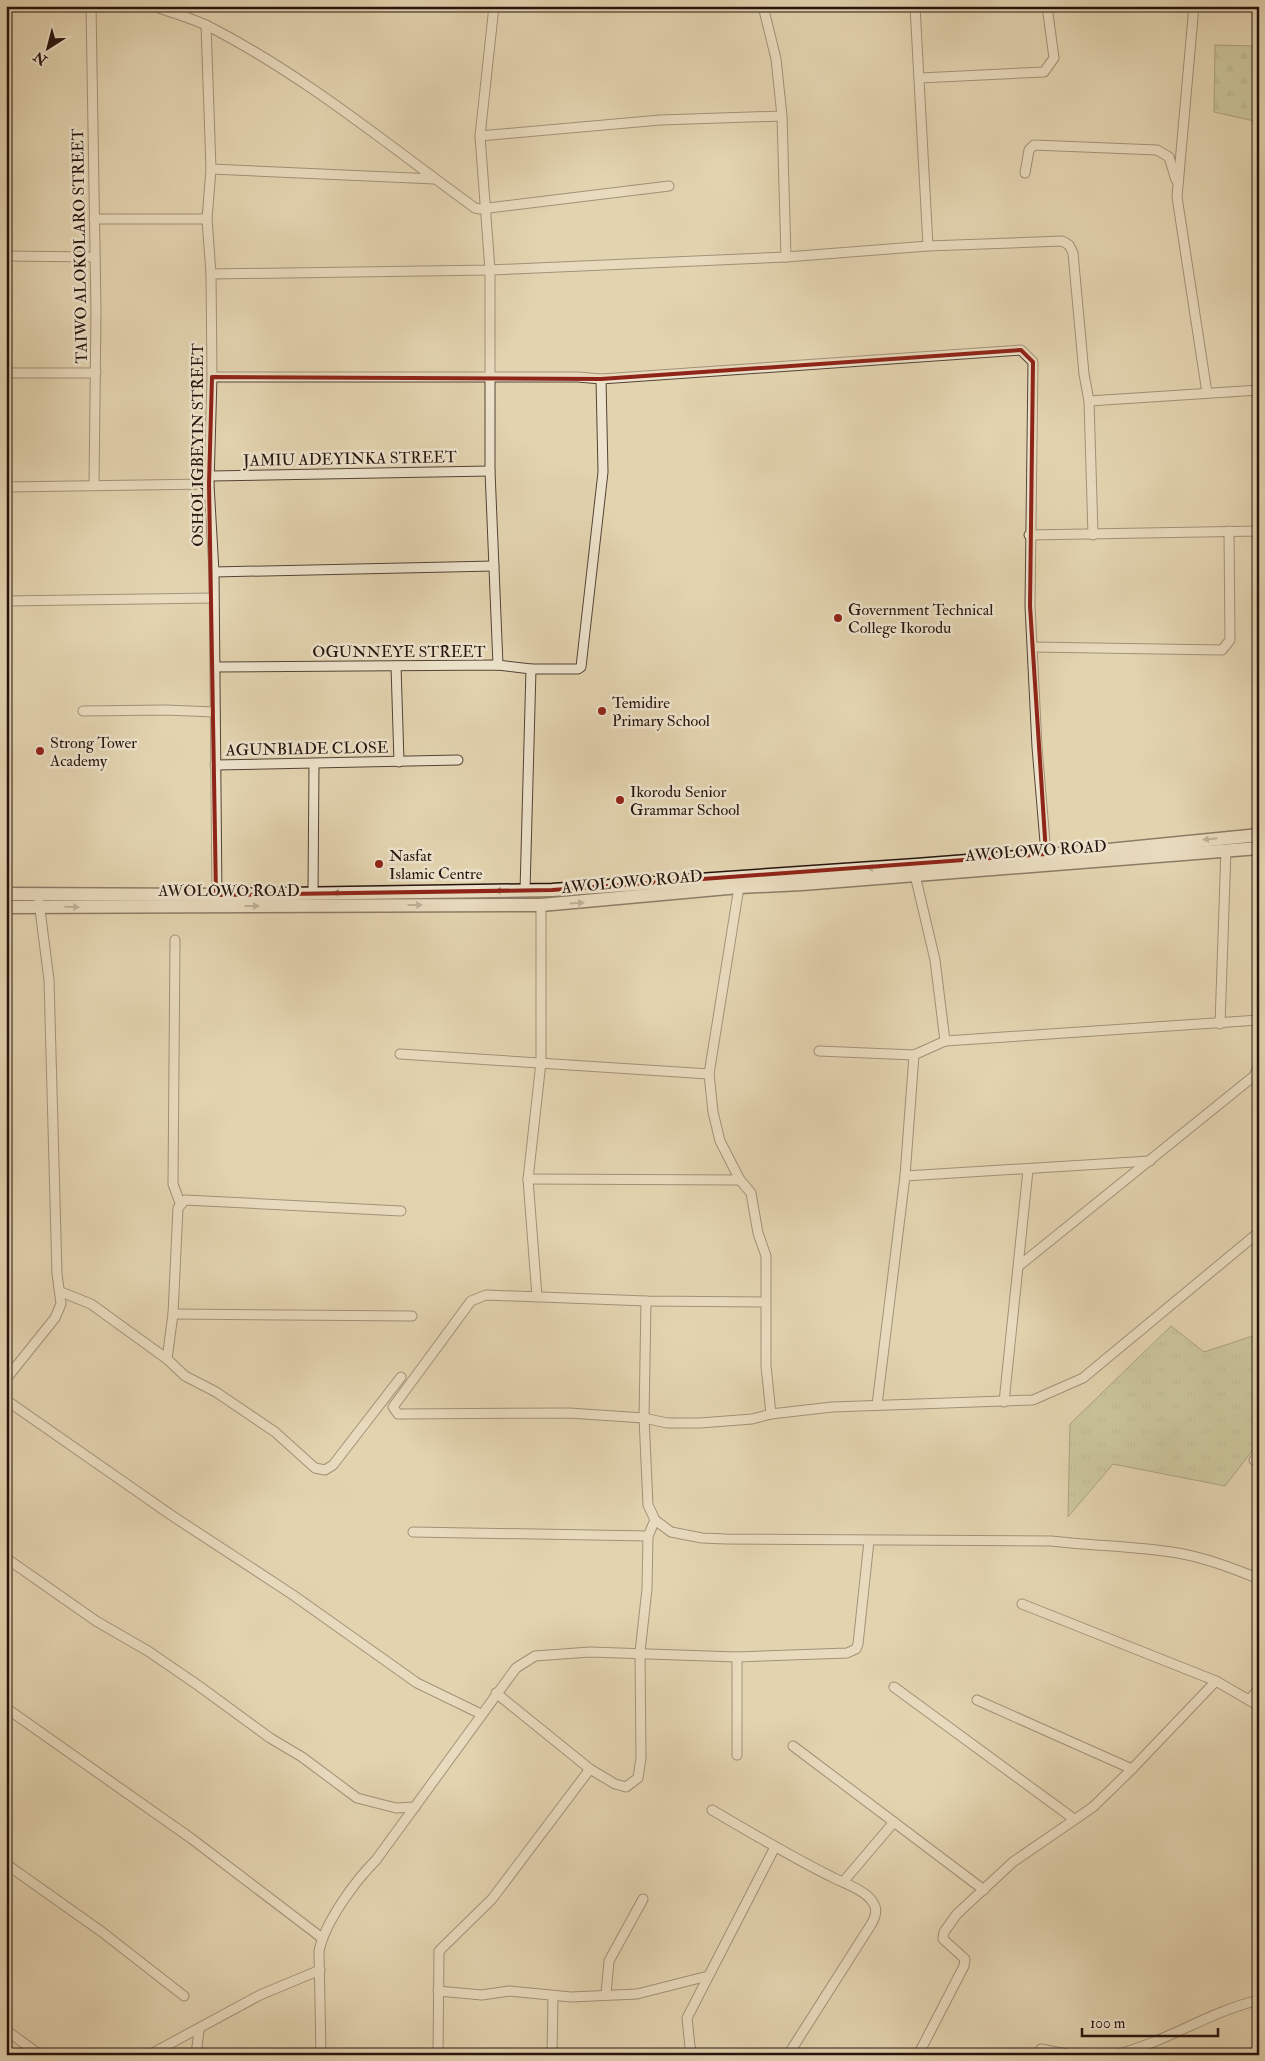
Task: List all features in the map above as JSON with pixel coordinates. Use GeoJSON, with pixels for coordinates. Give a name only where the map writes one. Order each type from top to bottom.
{"type":"FeatureCollection","features":[{"type":"Feature","properties":{"kind":"main road","name":"AWOLOWO ROAD"},"geometry":{"type":"LineString","coordinates":[[217,901],[312,893],[525,891],[896,867],[1259,835]]}},
{"type":"Feature","properties":{"kind":"main road","name":"AWOLOWO ROAD"},"geometry":{"type":"LineString","coordinates":[[6,894],[39,900],[541,905],[739,887],[1259,848]]}},
{"type":"Feature","properties":{"kind":"main road","name":"AWOLOWO ROAD"},"geometry":{"type":"LineString","coordinates":[[6,907],[39,900]]}},
{"type":"Feature","properties":{"kind":"street","name":"TAIWO ALOKOLARO STREET"},"geometry":{"type":"LineString","coordinates":[[91,6],[96,373],[94,485]]}},
{"type":"Feature","properties":{"kind":"street"},"geometry":{"type":"LineString","coordinates":[[154,6],[206,25],[251,50],[356,119],[475,208],[485,209],[669,186]]}},
{"type":"Feature","properties":{"kind":"street"},"geometry":{"type":"LineString","coordinates":[[494,6],[480,136],[490,270],[490,471],[498,665]]}},
{"type":"Feature","properties":{"kind":"street"},"geometry":{"type":"LineString","coordinates":[[763,6],[776,59],[782,116],[786,257]]}},
{"type":"Feature","properties":{"kind":"street"},"geometry":{"type":"LineString","coordinates":[[915,6],[928,246]]}},
{"type":"Feature","properties":{"kind":"street"},"geometry":{"type":"LineString","coordinates":[[920,78],[1044,72],[1054,58],[1047,6]]}},
{"type":"Feature","properties":{"kind":"street"},"geometry":{"type":"LineString","coordinates":[[1194,6],[1178,185],[1179,210],[1207,393]]}},
{"type":"Feature","properties":{"kind":"street","name":"OSHOLIGBEYIN STREET"},"geometry":{"type":"LineString","coordinates":[[206,25],[211,170],[207,219],[211,274],[210,480],[214,572],[217,901]]}},
{"type":"Feature","properties":{"kind":"street"},"geometry":{"type":"LineString","coordinates":[[480,136],[660,120],[782,116]]}},
{"type":"Feature","properties":{"kind":"street"},"geometry":{"type":"LineString","coordinates":[[1026,173],[1029,150],[1034,144],[1157,150],[1169,157],[1178,185]]}},
{"type":"Feature","properties":{"kind":"street"},"geometry":{"type":"LineString","coordinates":[[211,170],[435,179]]}},
{"type":"Feature","properties":{"kind":"street"},"geometry":{"type":"LineString","coordinates":[[94,219],[207,219]]}},
{"type":"Feature","properties":{"kind":"street"},"geometry":{"type":"LineString","coordinates":[[211,274],[490,270],[786,257],[928,246],[1062,241],[1069,245],[1073,252],[1088,401],[1093,535]]}},
{"type":"Feature","properties":{"kind":"street"},"geometry":{"type":"LineString","coordinates":[[6,256],[94,256]]}},
{"type":"Feature","properties":{"kind":"street"},"geometry":{"type":"LineString","coordinates":[[212,376],[490,376],[600,379],[1021,350],[1033,362],[1029,535],[1037,747],[1046,854]]}},
{"type":"Feature","properties":{"kind":"street"},"geometry":{"type":"LineString","coordinates":[[6,373],[96,373]]}},
{"type":"Feature","properties":{"kind":"street","name":"OGUNNEYE STREET"},"geometry":{"type":"LineString","coordinates":[[215,667],[498,665],[531,669],[578,669],[582,667],[603,472],[600,379]]}},
{"type":"Feature","properties":{"kind":"street"},"geometry":{"type":"LineString","coordinates":[[1088,401],[1259,390]]}},
{"type":"Feature","properties":{"kind":"street","name":"JAMIU ADEYINKA STREET"},"geometry":{"type":"LineString","coordinates":[[6,487],[490,471]]}},
{"type":"Feature","properties":{"kind":"street"},"geometry":{"type":"LineString","coordinates":[[1033,647],[1222,650],[1230,640],[1230,531]]}},
{"type":"Feature","properties":{"kind":"street"},"geometry":{"type":"LineString","coordinates":[[1029,535],[1259,532]]}},
{"type":"Feature","properties":{"kind":"street"},"geometry":{"type":"LineString","coordinates":[[214,572],[494,566]]}},
{"type":"Feature","properties":{"kind":"street"},"geometry":{"type":"LineString","coordinates":[[6,601],[213,598]]}},
{"type":"Feature","properties":{"kind":"street","name":"AGUNBIADE CLOSE"},"geometry":{"type":"LineString","coordinates":[[396,666],[399,762]]}},
{"type":"Feature","properties":{"kind":"street"},"geometry":{"type":"LineString","coordinates":[[525,891],[531,669]]}},
{"type":"Feature","properties":{"kind":"street"},"geometry":{"type":"LineString","coordinates":[[83,711],[165,710],[215,712]]}},
{"type":"Feature","properties":{"kind":"street","name":"AGUNBIADE CLOSE"},"geometry":{"type":"LineString","coordinates":[[215,765],[458,760]]}},
{"type":"Feature","properties":{"kind":"street"},"geometry":{"type":"LineString","coordinates":[[312,893],[314,764]]}},
{"type":"Feature","properties":{"kind":"street"},"geometry":{"type":"LineString","coordinates":[[1220,1024],[1226,850]]}},
{"type":"Feature","properties":{"kind":"street"},"geometry":{"type":"LineString","coordinates":[[915,875],[935,960],[945,1041]]}},
{"type":"Feature","properties":{"kind":"street"},"geometry":{"type":"LineString","coordinates":[[739,887],[709,1074],[713,1112],[720,1141],[740,1180],[751,1193],[754,1203],[755,1220],[766,1256],[766,1366],[771,1414]]}},
{"type":"Feature","properties":{"kind":"street"},"geometry":{"type":"LineString","coordinates":[[6,1380],[55,1318],[61,1304],[61,1292],[57,1274],[49,980],[39,900]]}},
{"type":"Feature","properties":{"kind":"street"},"geometry":{"type":"LineString","coordinates":[[537,1297],[528,1179],[541,1062],[541,905]]}},
{"type":"Feature","properties":{"kind":"street"},"geometry":{"type":"LineString","coordinates":[[175,940],[173,1184],[180,1203]]}},
{"type":"Feature","properties":{"kind":"street"},"geometry":{"type":"LineString","coordinates":[[819,1051],[914,1055],[945,1041],[1259,1020]]}},
{"type":"Feature","properties":{"kind":"street"},"geometry":{"type":"LineString","coordinates":[[400,1054],[709,1074]]}},
{"type":"Feature","properties":{"kind":"street"},"geometry":{"type":"LineString","coordinates":[[877,1405],[905,1176],[914,1055]]}},
{"type":"Feature","properties":{"kind":"street"},"geometry":{"type":"LineString","coordinates":[[1020,1265],[1254,1076],[1259,1065]]}},
{"type":"Feature","properties":{"kind":"street"},"geometry":{"type":"LineString","coordinates":[[905,1176],[1028,1170],[1150,1161]]}},
{"type":"Feature","properties":{"kind":"street"},"geometry":{"type":"LineString","coordinates":[[1004,1402],[1020,1265],[1028,1170]]}},
{"type":"Feature","properties":{"kind":"street"},"geometry":{"type":"LineString","coordinates":[[528,1179],[740,1180]]}},
{"type":"Feature","properties":{"kind":"street"},"geometry":{"type":"LineString","coordinates":[[167,1359],[173,1314],[178,1208],[184,1200],[401,1211]]}},
{"type":"Feature","properties":{"kind":"street"},"geometry":{"type":"LineString","coordinates":[[765,1302],[646,1301],[486,1295],[471,1301],[393,1407],[398,1414],[569,1413],[644,1418],[666,1423],[700,1423],[752,1419],[771,1414],[877,1405],[1033,1400],[1083,1378],[1259,1232]]}},
{"type":"Feature","properties":{"kind":"street"},"geometry":{"type":"LineString","coordinates":[[61,1292],[91,1304],[167,1359],[185,1376],[216,1392],[274,1432],[315,1468],[325,1470],[333,1465],[401,1377]]}},
{"type":"Feature","properties":{"kind":"street"},"geometry":{"type":"LineString","coordinates":[[646,1301],[644,1418],[648,1505],[655,1520],[671,1532],[702,1538],[869,1541],[1051,1541],[1178,1553],[1220,1564],[1259,1579]]}},
{"type":"Feature","properties":{"kind":"street"},"geometry":{"type":"LineString","coordinates":[[173,1314],[412,1316]]}},
{"type":"Feature","properties":{"kind":"street"},"geometry":{"type":"LineString","coordinates":[[6,1400],[171,1515],[293,1595],[417,1683],[481,1714]]}},
{"type":"Feature","properties":{"kind":"street"},"geometry":{"type":"LineString","coordinates":[[496,1692],[590,1769],[615,1784],[626,1787],[638,1778],[641,1758],[640,1652],[647,1589],[648,1536],[655,1520]]}},
{"type":"Feature","properties":{"kind":"street"},"geometry":{"type":"LineString","coordinates":[[413,1532],[648,1536]]}},
{"type":"Feature","properties":{"kind":"street"},"geometry":{"type":"LineString","coordinates":[[321,2055],[319,1951],[322,1938],[359,1878],[376,1860],[496,1692],[516,1668],[535,1656],[640,1652],[737,1657],[847,1654],[856,1648],[869,1541]]}},
{"type":"Feature","properties":{"kind":"street"},"geometry":{"type":"LineString","coordinates":[[6,1558],[96,1621],[148,1652],[199,1686],[270,1738],[302,1757],[357,1798],[396,1808],[414,1807]]}},
{"type":"Feature","properties":{"kind":"street"},"geometry":{"type":"LineString","coordinates":[[1022,1604],[1216,1681],[1259,1706]]}},
{"type":"Feature","properties":{"kind":"street"},"geometry":{"type":"LineString","coordinates":[[737,1657],[737,1755]]}},
{"type":"Feature","properties":{"kind":"street"},"geometry":{"type":"LineString","coordinates":[[918,2055],[964,1966],[965,1959],[962,1955],[942,1939],[944,1932],[957,1914],[1014,1862],[1093,1806],[1132,1769],[1216,1681]]}},
{"type":"Feature","properties":{"kind":"street"},"geometry":{"type":"LineString","coordinates":[[894,1687],[1074,1819]]}},
{"type":"Feature","properties":{"kind":"street"},"geometry":{"type":"LineString","coordinates":[[1249,1700],[1259,1689]]}},
{"type":"Feature","properties":{"kind":"street"},"geometry":{"type":"LineString","coordinates":[[977,1700],[1132,1769]]}},
{"type":"Feature","properties":{"kind":"street"},"geometry":{"type":"LineString","coordinates":[[6,1708],[192,1839],[322,1938]]}},
{"type":"Feature","properties":{"kind":"street"},"geometry":{"type":"LineString","coordinates":[[793,1746],[984,1890]]}},
{"type":"Feature","properties":{"kind":"street"},"geometry":{"type":"LineString","coordinates":[[438,2055],[439,1950],[492,1899],[590,1769]]}},
{"type":"Feature","properties":{"kind":"street"},"geometry":{"type":"LineString","coordinates":[[712,1810],[775,1847],[843,1882],[871,1899],[876,1913],[872,1923],[788,2055]]}},
{"type":"Feature","properties":{"kind":"street"},"geometry":{"type":"LineString","coordinates":[[843,1882],[894,1822]]}},
{"type":"Feature","properties":{"kind":"street"},"geometry":{"type":"LineString","coordinates":[[693,2055],[690,2047],[687,2018],[775,1847]]}},
{"type":"Feature","properties":{"kind":"street"},"geometry":{"type":"LineString","coordinates":[[6,1864],[102,1932],[184,1996]]}},
{"type":"Feature","properties":{"kind":"street"},"geometry":{"type":"LineString","coordinates":[[606,1994],[609,1961],[643,1899]]}},
{"type":"Feature","properties":{"kind":"street"},"geometry":{"type":"LineString","coordinates":[[149,2055],[199,2030],[260,1995],[320,1970]]}},
{"type":"Feature","properties":{"kind":"street"},"geometry":{"type":"LineString","coordinates":[[438,1991],[482,1994],[509,1991],[553,1996],[637,1994],[708,1976]]}},
{"type":"Feature","properties":{"kind":"street"},"geometry":{"type":"LineString","coordinates":[[552,2055],[553,1996]]}},
{"type":"Feature","properties":{"kind":"street"},"geometry":{"type":"LineString","coordinates":[[1114,2055],[1143,2050],[1210,2017],[1259,2000]]}},
{"type":"Feature","properties":{"kind":"street"},"geometry":{"type":"LineString","coordinates":[[6,2030],[40,2055]]}},
{"type":"Feature","properties":{"kind":"street"},"geometry":{"type":"LineString","coordinates":[[196,2055],[199,2030]]}},
{"type":"Feature","properties":{"kind":"street"},"geometry":{"type":"LineString","coordinates":[[1037,2055],[1041,2049],[1046,2049],[1072,2055]]}},
{"type":"Feature","properties":{"kind":"highlighted area"},"geometry":{"type":"Polygon","coordinates":[[[1021,350],[1028,355],[1033,362],[1030,606],[1046,854],[552,890],[216,895],[209,484],[212,377],[601,379],[1021,350]]]}},
{"type":"Feature","properties":{"kind":"green space"},"geometry":{"type":"Polygon","coordinates":[[[1259,22],[1259,122],[1214,112],[1215,45],[1256,46],[1259,22]]]}},
{"type":"Feature","properties":{"kind":"green space"},"geometry":{"type":"Polygon","coordinates":[[[1171,1326],[1204,1352],[1259,1334],[1259,1442],[1225,1486],[1113,1464],[1068,1517],[1070,1424],[1171,1326]]]}},
{"type":"Feature","properties":{"kind":"place","name":"Government Technical College Ikorodu"},"geometry":{"type":"Point","coordinates":[838,618]}},
{"type":"Feature","properties":{"kind":"place","name":"Temidire Primary School"},"geometry":{"type":"Point","coordinates":[602,711]}},
{"type":"Feature","properties":{"kind":"place","name":"Strong Tower Academy"},"geometry":{"type":"Point","coordinates":[40,751]}},
{"type":"Feature","properties":{"kind":"place","name":"Ikorodu Senior Grammar School"},"geometry":{"type":"Point","coordinates":[620,800]}},
{"type":"Feature","properties":{"kind":"place","name":"Nasfat Islamic Centre"},"geometry":{"type":"Point","coordinates":[379,864]}}]}
